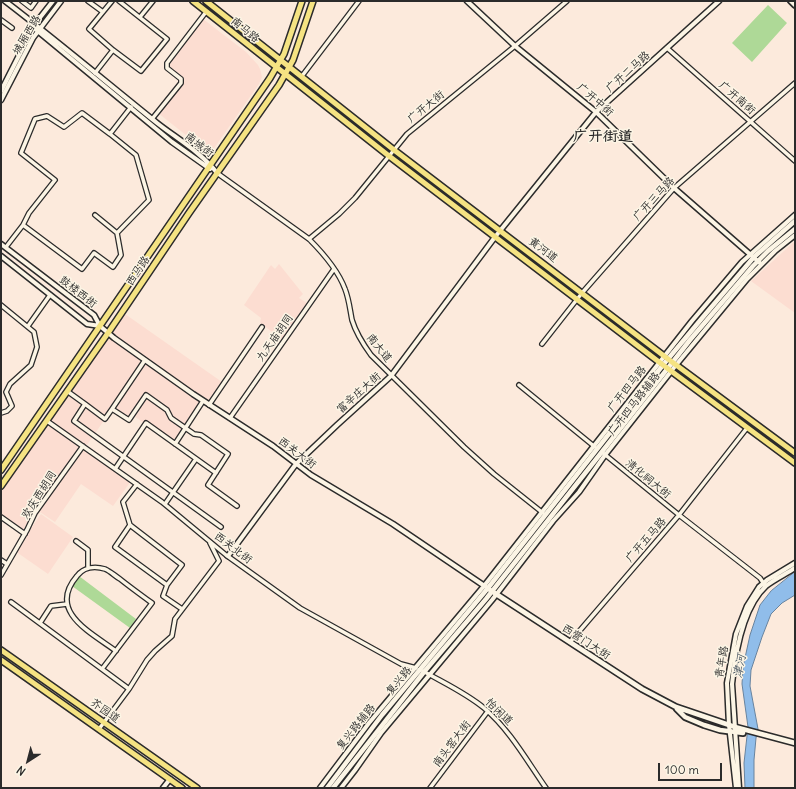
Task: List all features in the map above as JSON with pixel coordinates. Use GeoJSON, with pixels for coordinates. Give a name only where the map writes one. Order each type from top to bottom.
{"type":"FeatureCollection","features":[{"type":"Feature","properties":{"kind":"main road","name":"南马路"},"geometry":{"type":"LineString","coordinates":[[192,1],[285,74]]}},
{"type":"Feature","properties":{"kind":"main road","name":"南马路"},"geometry":{"type":"LineString","coordinates":[[206,1],[281,60]]}},
{"type":"Feature","properties":{"kind":"main road","name":"西马路"},"geometry":{"type":"LineString","coordinates":[[1,470],[276,68],[289,40],[302,1]]}},
{"type":"Feature","properties":{"kind":"main road","name":"西马路"},"geometry":{"type":"LineString","coordinates":[[1,486],[108,333],[290,67],[313,1]]}},
{"type":"Feature","properties":{"kind":"main road"},"geometry":{"type":"LineString","coordinates":[[791,1],[795,5]]}},
{"type":"Feature","properties":{"kind":"main road","name":"黄河道"},"geometry":{"type":"LineString","coordinates":[[281,60],[394,150],[795,453]]}},
{"type":"Feature","properties":{"kind":"main road","name":"黄河道"},"geometry":{"type":"LineString","coordinates":[[285,74],[389,156],[665,367],[795,463]]}},
{"type":"Feature","properties":{"kind":"main road","name":"广开四马路"},"geometry":{"type":"LineString","coordinates":[[490,590],[752,255],[795,221]]}},
{"type":"Feature","properties":{"kind":"main road","name":"广开四马路"},"geometry":{"type":"LineString","coordinates":[[670,360],[724,298],[760,263],[768,251],[795,229]]}},
{"type":"Feature","properties":{"kind":"main road","name":"复兴路"},"geometry":{"type":"LineString","coordinates":[[327,788],[382,715],[490,590]]}},
{"type":"Feature","properties":{"kind":"main road","name":"西营门大街"},"geometry":{"type":"LineString","coordinates":[[490,590],[642,689],[676,707],[729,725],[736,730]]}},
{"type":"Feature","properties":{"kind":"main road","name":"芥园道"},"geometry":{"type":"LineString","coordinates":[[1,650],[197,788]]}},
{"type":"Feature","properties":{"kind":"main road","name":"芥园道"},"geometry":{"type":"LineString","coordinates":[[1,660],[182,788]]}},
{"type":"Feature","properties":{"kind":"main road","name":"复兴路"},"geometry":{"type":"LineString","coordinates":[[333,788],[420,670]]}},
{"type":"Feature","properties":{"kind":"main road","name":"西营门大街"},"geometry":{"type":"LineString","coordinates":[[676,707],[685,717],[704,725],[736,730]]}},
{"type":"Feature","properties":{"kind":"main road"},"geometry":{"type":"LineString","coordinates":[[736,730],[761,735],[795,745]]}},
{"type":"Feature","properties":{"kind":"street","name":"南城街"},"geometry":{"type":"LineString","coordinates":[[5,1],[217,173]]}},
{"type":"Feature","properties":{"kind":"street"},"geometry":{"type":"LineString","coordinates":[[22,1],[31,8],[36,1]]}},
{"type":"Feature","properties":{"kind":"street","name":"城厢西路"},"geometry":{"type":"LineString","coordinates":[[1,91],[35,26],[54,1]]}},
{"type":"Feature","properties":{"kind":"street","name":"城厢西路"},"geometry":{"type":"LineString","coordinates":[[1,100],[34,38],[61,1]]}},
{"type":"Feature","properties":{"kind":"street"},"geometry":{"type":"LineString","coordinates":[[88,1],[103,12]]}},
{"type":"Feature","properties":{"kind":"street"},"geometry":{"type":"LineString","coordinates":[[112,1],[90,29],[113,50],[141,71],[167,39],[119,1]]}},
{"type":"Feature","properties":{"kind":"street"},"geometry":{"type":"LineString","coordinates":[[140,17],[153,1]]}},
{"type":"Feature","properties":{"kind":"street"},"geometry":{"type":"LineString","coordinates":[[302,76],[359,1]]}},
{"type":"Feature","properties":{"kind":"street","name":"广开中街"},"geometry":{"type":"LineString","coordinates":[[467,1],[515,46],[596,112],[674,188],[760,263]]}},
{"type":"Feature","properties":{"kind":"street","name":"广开大街"},"geometry":{"type":"LineString","coordinates":[[309,240],[339,214],[407,134],[515,46],[567,1]]}},
{"type":"Feature","properties":{"kind":"street","name":"广开二马路"},"geometry":{"type":"LineString","coordinates":[[495,237],[596,112],[719,1]]}},
{"type":"Feature","properties":{"kind":"street"},"geometry":{"type":"LineString","coordinates":[[152,119],[181,84],[180,79],[167,68],[167,63],[206,12]]}},
{"type":"Feature","properties":{"kind":"street"},"geometry":{"type":"LineString","coordinates":[[1,20],[12,28]]}},
{"type":"Feature","properties":{"kind":"street","name":"南城街"},"geometry":{"type":"LineString","coordinates":[[40,30],[172,142],[210,166]]}},
{"type":"Feature","properties":{"kind":"street","name":"广开南街"},"geometry":{"type":"LineString","coordinates":[[667,48],[795,161]]}},
{"type":"Feature","properties":{"kind":"street"},"geometry":{"type":"LineString","coordinates":[[95,73],[113,50]]}},
{"type":"Feature","properties":{"kind":"street","name":"广开三马路"},"geometry":{"type":"LineString","coordinates":[[542,344],[582,293],[674,188],[795,83]]}},
{"type":"Feature","properties":{"kind":"street"},"geometry":{"type":"LineString","coordinates":[[110,134],[131,107]]}},
{"type":"Feature","properties":{"kind":"street"},"geometry":{"type":"LineString","coordinates":[[6,247],[23,225],[29,213],[55,180],[22,153],[35,120],[47,116],[64,127],[82,113],[136,155],[149,200],[118,233]]}},
{"type":"Feature","properties":{"kind":"street","name":"南大道"},"geometry":{"type":"LineString","coordinates":[[217,173],[309,240],[327,258],[345,288],[356,331],[371,355],[464,448],[494,474],[548,516]]}},
{"type":"Feature","properties":{"kind":"street"},"geometry":{"type":"LineString","coordinates":[[23,225],[82,269],[94,253],[113,267],[121,255],[118,233],[95,215]]}},
{"type":"Feature","properties":{"kind":"street","name":"广开四马路"},"geometry":{"type":"LineString","coordinates":[[752,255],[795,215]]}},
{"type":"Feature","properties":{"kind":"street"},"geometry":{"type":"LineString","coordinates":[[760,263],[795,235]]}},
{"type":"Feature","properties":{"kind":"street","name":"富辛庄大街"},"geometry":{"type":"LineString","coordinates":[[228,556],[296,464],[391,376],[495,237]]}},
{"type":"Feature","properties":{"kind":"street","name":"鼓楼西街"},"geometry":{"type":"LineString","coordinates":[[1,244],[94,315],[100,326]]}},
{"type":"Feature","properties":{"kind":"street","name":"鼓楼西街"},"geometry":{"type":"LineString","coordinates":[[1,256],[87,324],[100,326]]}},
{"type":"Feature","properties":{"kind":"street","name":"九天庙胡同"},"geometry":{"type":"LineString","coordinates":[[230,418],[334,269]]}},
{"type":"Feature","properties":{"kind":"street"},"geometry":{"type":"LineString","coordinates":[[28,326],[50,295]]}},
{"type":"Feature","properties":{"kind":"street"},"geometry":{"type":"LineString","coordinates":[[1,305],[34,332],[37,347],[31,365],[10,384],[6,392],[12,406],[7,411],[1,413]]}},
{"type":"Feature","properties":{"kind":"street","name":"西关大街"},"geometry":{"type":"LineString","coordinates":[[100,326],[203,401],[273,446],[311,475],[393,524],[490,590]]}},
{"type":"Feature","properties":{"kind":"street"},"geometry":{"type":"LineString","coordinates":[[209,405],[262,327]]}},
{"type":"Feature","properties":{"kind":"street"},"geometry":{"type":"LineString","coordinates":[[67,391],[105,419],[145,360]]}},
{"type":"Feature","properties":{"kind":"street","name":"广开四马路辅路"},"geometry":{"type":"LineString","coordinates":[[490,590],[548,516],[579,492],[599,450],[670,360]]}},
{"type":"Feature","properties":{"kind":"street","name":"清化祠大街"},"geometry":{"type":"LineString","coordinates":[[519,386],[760,578],[765,585]]}},
{"type":"Feature","properties":{"kind":"street"},"geometry":{"type":"LineString","coordinates":[[112,409],[129,420],[146,395],[167,410],[171,418],[194,434],[201,435],[228,454],[208,485],[237,506]]}},
{"type":"Feature","properties":{"kind":"street"},"geometry":{"type":"LineString","coordinates":[[175,444],[203,401]]}},
{"type":"Feature","properties":{"kind":"street"},"geometry":{"type":"LineString","coordinates":[[85,404],[74,420],[221,527]]}},
{"type":"Feature","properties":{"kind":"street","name":"西关北街"},"geometry":{"type":"LineString","coordinates":[[47,421],[165,504],[228,556],[300,608],[401,664],[420,670]]}},
{"type":"Feature","properties":{"kind":"street"},"geometry":{"type":"LineString","coordinates":[[115,469],[146,423],[216,473]]}},
{"type":"Feature","properties":{"kind":"street","name":"广开五马路"},"geometry":{"type":"LineString","coordinates":[[570,642],[679,515],[747,428]]}},
{"type":"Feature","properties":{"kind":"street","name":"欢庆西胡同"},"geometry":{"type":"LineString","coordinates":[[1,575],[25,534],[35,513],[83,446]]}},
{"type":"Feature","properties":{"kind":"street"},"geometry":{"type":"LineString","coordinates":[[165,504],[196,459]]}},
{"type":"Feature","properties":{"kind":"street"},"geometry":{"type":"LineString","coordinates":[[137,484],[124,502],[130,525],[182,565],[167,585],[163,596],[182,609]]}},
{"type":"Feature","properties":{"kind":"street"},"geometry":{"type":"LineString","coordinates":[[1,517],[25,534]]}},
{"type":"Feature","properties":{"kind":"street"},"geometry":{"type":"LineString","coordinates":[[130,525],[115,547],[167,585]]}},
{"type":"Feature","properties":{"kind":"street"},"geometry":{"type":"LineString","coordinates":[[76,541],[88,550],[88,568]]}},
{"type":"Feature","properties":{"kind":"street"},"geometry":{"type":"LineString","coordinates":[[99,729],[129,688],[147,660],[155,650],[172,636],[175,619],[219,561],[210,542]]}},
{"type":"Feature","properties":{"kind":"street"},"geometry":{"type":"LineString","coordinates":[[1,560],[7,564]]}},
{"type":"Feature","properties":{"kind":"street","name":"青年路"},"geometry":{"type":"LineString","coordinates":[[729,725],[727,683],[736,634],[747,606],[765,585],[795,563]]}},
{"type":"Feature","properties":{"kind":"street"},"geometry":{"type":"LineString","coordinates":[[102,668],[116,651],[152,603],[106,569],[91,567],[79,573],[71,583],[67,595],[68,610],[76,621],[116,651]]}},
{"type":"Feature","properties":{"kind":"street","name":"青年路"},"geometry":{"type":"LineString","coordinates":[[739,788],[732,684],[733,671],[741,634],[751,608],[765,585],[795,568]]}},
{"type":"Feature","properties":{"kind":"street"},"geometry":{"type":"LineString","coordinates":[[340,788],[356,770],[381,734],[429,675],[490,590]]}},
{"type":"Feature","properties":{"kind":"street","name":"复兴路辅路"},"geometry":{"type":"LineString","coordinates":[[320,788],[369,722],[420,670],[490,590]]}},
{"type":"Feature","properties":{"kind":"street"},"geometry":{"type":"LineString","coordinates":[[11,602],[129,688]]}},
{"type":"Feature","properties":{"kind":"street"},"geometry":{"type":"LineString","coordinates":[[40,623],[51,606],[68,604]]}},
{"type":"Feature","properties":{"kind":"street","name":"怡闲道"},"geometry":{"type":"LineString","coordinates":[[420,670],[458,690],[488,711],[505,728],[546,788]]}},
{"type":"Feature","properties":{"kind":"street","name":"南头窑大街"},"geometry":{"type":"LineString","coordinates":[[430,788],[488,711]]}},
{"type":"Feature","properties":{"kind":"street","name":"青年路"},"geometry":{"type":"LineString","coordinates":[[736,730],[736,788]]}},
{"type":"Feature","properties":{"kind":"street"},"geometry":{"type":"LineString","coordinates":[[163,788],[170,779]]}},
{"type":"Feature","properties":{"kind":"shaded area"},"geometry":{"type":"Polygon","coordinates":[[[203,19],[246,52],[258,65],[262,77],[259,84],[210,154],[158,113],[182,80],[166,66],[203,19]]]}},
{"type":"Feature","properties":{"kind":"shaded area"},"geometry":{"type":"Polygon","coordinates":[[[795,241],[795,313],[751,281],[795,241]]]}},
{"type":"Feature","properties":{"kind":"shaded area"},"geometry":{"type":"Polygon","coordinates":[[[279,264],[303,294],[299,298],[307,303],[287,335],[285,335],[282,339],[260,323],[261,318],[244,305],[271,265],[275,269],[279,264]]]}},
{"type":"Feature","properties":{"kind":"shaded area"},"geometry":{"type":"Polygon","coordinates":[[[125,314],[222,382],[208,401],[198,406],[173,443],[134,416],[130,422],[112,409],[84,449],[131,481],[113,506],[81,484],[55,522],[40,512],[25,533],[1,516],[1,492],[125,314]]]}},
{"type":"Feature","properties":{"kind":"shaded area"},"geometry":{"type":"Polygon","coordinates":[[[41,514],[73,537],[48,574],[15,551],[41,514]]]}},
{"type":"Feature","properties":{"kind":"green space"},"geometry":{"type":"Polygon","coordinates":[[[768,5],[787,23],[752,62],[732,43],[768,5]]]}},
{"type":"Feature","properties":{"kind":"green space"},"geometry":{"type":"Polygon","coordinates":[[[79,576],[136,619],[130,628],[72,586],[79,576]]]}},
{"type":"Feature","properties":{"kind":"water"},"geometry":{"type":"Polygon","coordinates":[[[795,572],[795,595],[782,603],[771,614],[751,670],[750,686],[758,729],[754,760],[754,788],[745,788],[744,763],[748,727],[742,684],[743,667],[750,635],[760,605],[771,591],[795,572]]]}},
{"type":"Feature","properties":{"kind":"district","name":"广开街道"},"geometry":{"type":"Point","coordinates":[603,137]}},
{"type":"Feature","properties":{"kind":"water label","name":"津河"},"geometry":{"type":"Point","coordinates":[740,666]}}]}
